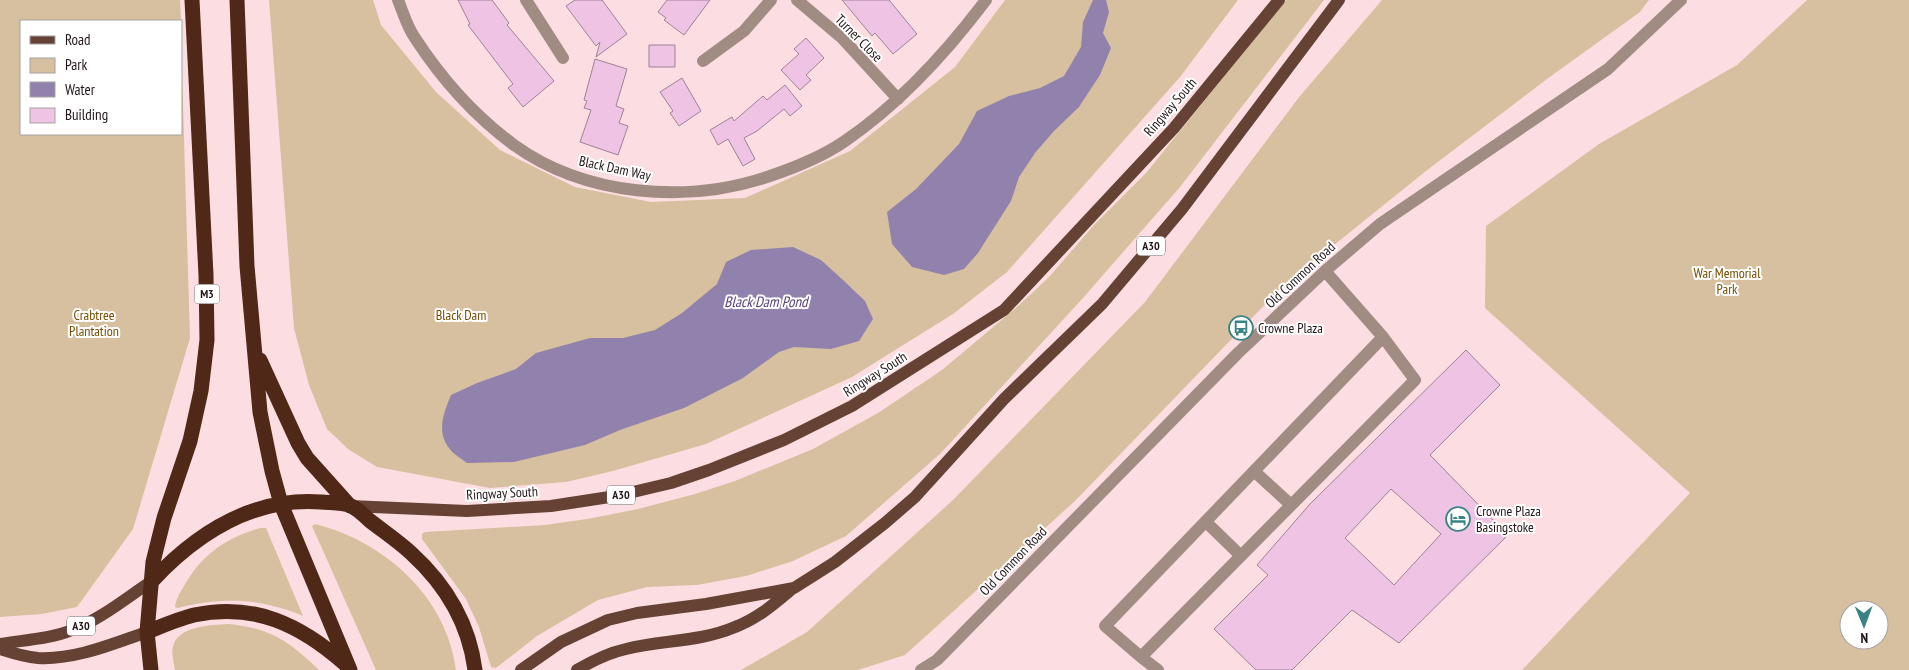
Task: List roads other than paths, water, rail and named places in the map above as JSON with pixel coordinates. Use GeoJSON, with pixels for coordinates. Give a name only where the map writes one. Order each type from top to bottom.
{"type":"FeatureCollection","features":[{"type":"Feature","properties":{"kind":"highway","name":"M3"},"geometry":{"type":"LineString","coordinates":[[152,581],[153,562],[158,540],[197,415],[206,347],[207,284],[192,0]]}},
{"type":"Feature","properties":{"kind":"highway"},"geometry":{"type":"LineString","coordinates":[[237,0],[246,247],[260,412],[281,504],[349,669]]}},
{"type":"Feature","properties":{"kind":"highway"},"geometry":{"type":"LineString","coordinates":[[255,350],[295,436],[308,458],[350,506],[405,548],[441,585],[463,623],[472,650],[475,670]]}},
{"type":"Feature","properties":{"kind":"highway"},"geometry":{"type":"LineString","coordinates":[[151,670],[147,632],[152,581],[179,555],[219,525],[244,514],[281,504],[304,501],[350,506]]}},
{"type":"Feature","properties":{"kind":"highway"},"geometry":{"type":"LineString","coordinates":[[147,632],[205,613],[239,612],[253,614],[279,620],[301,631],[324,646],[349,669]]}},
{"type":"Feature","properties":{"kind":"main road","name":"Ringway South"},"geometry":{"type":"LineString","coordinates":[[350,506],[467,511],[551,506],[616,496],[671,483],[709,470],[784,440],[852,406],[1004,310],[1174,128],[1278,0]]}},
{"type":"Feature","properties":{"kind":"main road","name":"A30"},"geometry":{"type":"LineString","coordinates":[[520,670],[561,642],[608,620],[637,613],[706,604],[794,588],[855,548],[915,497],[1004,400],[1102,304],[1182,209],[1339,0]]}},
{"type":"Feature","properties":{"kind":"main road","name":"A30"},"geometry":{"type":"LineString","coordinates":[[0,644],[46,637],[72,630],[104,613],[152,581]]}},
{"type":"Feature","properties":{"kind":"main road"},"geometry":{"type":"LineString","coordinates":[[577,670],[594,660],[627,649],[690,639],[734,628],[771,608],[794,588]]}},
{"type":"Feature","properties":{"kind":"main road"},"geometry":{"type":"LineString","coordinates":[[0,649],[38,658],[56,657],[95,650],[147,632]]}},
{"type":"Feature","properties":{"kind":"street","name":"Black Dam Way"},"geometry":{"type":"LineString","coordinates":[[398,0],[414,36],[441,74],[474,111],[514,145],[566,173],[616,187],[681,193],[701,192],[743,185],[794,168],[845,141],[898,99],[929,70],[986,0]]}},
{"type":"Feature","properties":{"kind":"street"},"geometry":{"type":"LineString","coordinates":[[703,61],[744,31],[771,0]]}},
{"type":"Feature","properties":{"kind":"street","name":"Turner Close"},"geometry":{"type":"LineString","coordinates":[[796,0],[842,38],[898,99]]}},
{"type":"Feature","properties":{"kind":"street","name":"Old Common Road"},"geometry":{"type":"LineString","coordinates":[[922,670],[935,665],[1238,353],[1325,271],[1380,224],[1608,68],[1680,0]]}},
{"type":"Feature","properties":{"kind":"street"},"geometry":{"type":"LineString","coordinates":[[528,1],[563,58]]}},
{"type":"Feature","properties":{"kind":"street"},"geometry":{"type":"LineString","coordinates":[[736,51],[744,31]]}},
{"type":"Feature","properties":{"kind":"street"},"geometry":{"type":"LineString","coordinates":[[1141,657],[1415,380],[1383,337],[1325,271]]}},
{"type":"Feature","properties":{"kind":"street"},"geometry":{"type":"LineString","coordinates":[[1158,670],[1105,626],[1383,337]]}},
{"type":"Feature","properties":{"kind":"street"},"geometry":{"type":"LineString","coordinates":[[1254,471],[1292,505]]}},
{"type":"Feature","properties":{"kind":"street"},"geometry":{"type":"LineString","coordinates":[[1206,522],[1241,556]]}},
{"type":"Feature","properties":{"kind":"water"},"geometry":{"type":"Polygon","coordinates":[[[1093,0],[1106,0],[1109,12],[1103,33],[1111,48],[1100,75],[1079,107],[1035,153],[1019,177],[1011,201],[978,253],[964,269],[944,275],[912,267],[892,244],[887,212],[916,189],[959,144],[977,111],[1009,96],[1040,88],[1064,76],[1081,47],[1083,22],[1093,0]]]}},
{"type":"Feature","properties":{"kind":"water","name":"Black Dam Pond"},"geometry":{"type":"Polygon","coordinates":[[[793,247],[821,260],[865,301],[873,319],[859,341],[831,349],[794,347],[779,352],[743,378],[684,408],[620,430],[585,445],[514,462],[467,463],[453,452],[445,442],[442,422],[451,395],[516,369],[536,353],[590,338],[623,338],[655,330],[682,313],[717,284],[726,262],[751,250],[793,247]]]}},
{"type":"Feature","properties":{"kind":"place","name":"Crowne Plaza"},"geometry":{"type":"Point","coordinates":[1241,328]}},
{"type":"Feature","properties":{"kind":"place","name":"Crowne Plaza Basingstoke"},"geometry":{"type":"Point","coordinates":[1458,519]}},
{"type":"Feature","properties":{"kind":"park label","name":"War Memorial Park"},"geometry":{"type":"Point","coordinates":[1727,282]}},
{"type":"Feature","properties":{"kind":"park label","name":"Black Dam"},"geometry":{"type":"Point","coordinates":[461,315]}},
{"type":"Feature","properties":{"kind":"park label","name":"Crabtree Plantation"},"geometry":{"type":"Point","coordinates":[94,324]}}]}
